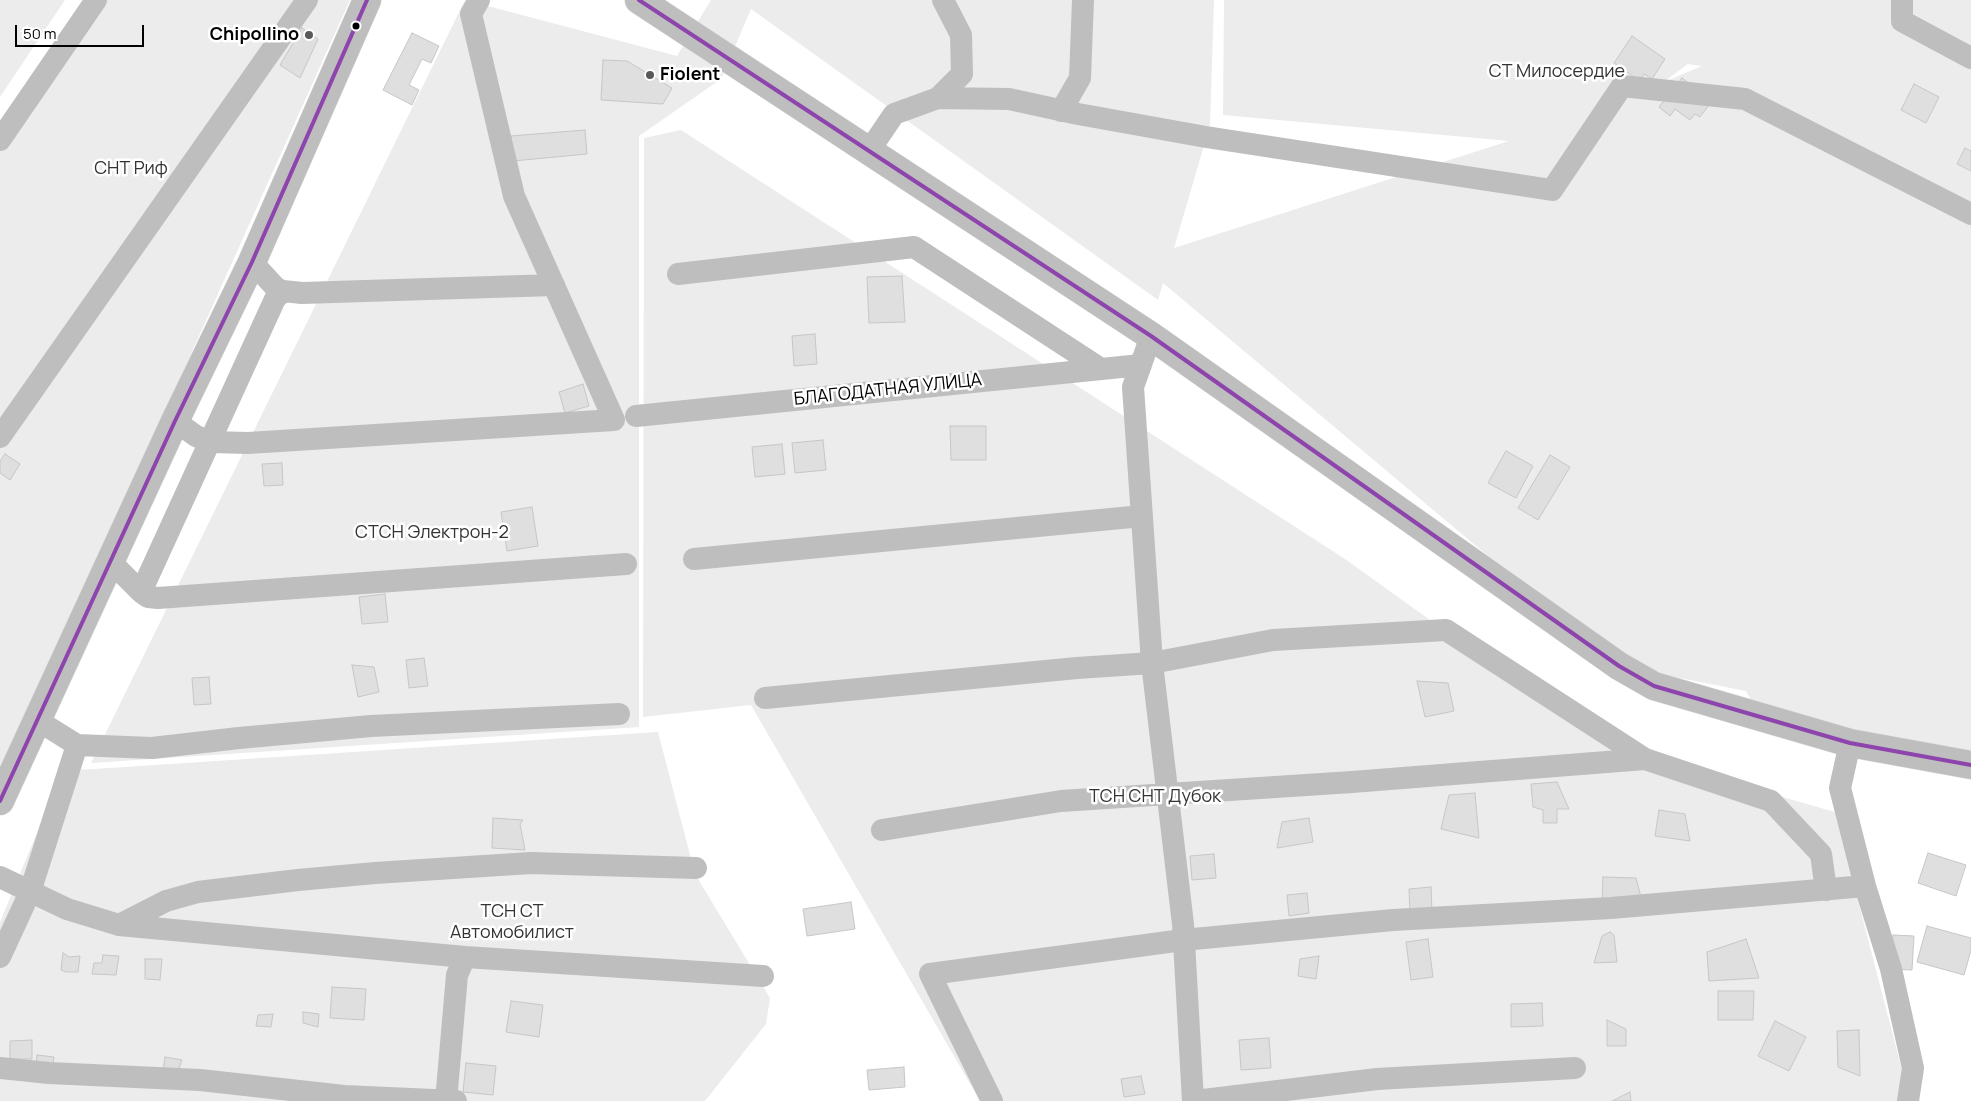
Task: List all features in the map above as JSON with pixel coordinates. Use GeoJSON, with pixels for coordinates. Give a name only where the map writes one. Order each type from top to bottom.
{"type":"FeatureCollection","features":[{"type":"Feature","properties":{"kind":"main road"},"geometry":{"type":"LineString","coordinates":[[0,800],[175,421],[252,262],[367,0]]}},
{"type":"Feature","properties":{"kind":"main road"},"geometry":{"type":"LineString","coordinates":[[639,0],[1151,336],[1619,666],[1654,686],[1850,743],[1971,765]]}},
{"type":"Feature","properties":{"kind":"street"},"geometry":{"type":"LineString","coordinates":[[0,116],[79,0]]}},
{"type":"Feature","properties":{"kind":"street"},"geometry":{"type":"LineString","coordinates":[[0,140],[96,0]]}},
{"type":"Feature","properties":{"kind":"street"},"geometry":{"type":"LineString","coordinates":[[0,437],[308,0]]}},
{"type":"Feature","properties":{"kind":"street"},"geometry":{"type":"LineString","coordinates":[[479,0],[471,14],[514,196],[554,285],[625,418]]}},
{"type":"Feature","properties":{"kind":"street"},"geometry":{"type":"LineString","coordinates":[[938,98],[962,74],[962,35],[943,0]]}},
{"type":"Feature","properties":{"kind":"street"},"geometry":{"type":"LineString","coordinates":[[1061,110],[1080,78],[1083,0]]}},
{"type":"Feature","properties":{"kind":"street"},"geometry":{"type":"LineString","coordinates":[[1902,0],[1902,21],[1971,58]]}},
{"type":"Feature","properties":{"kind":"street"},"geometry":{"type":"LineString","coordinates":[[869,151],[894,114],[938,98],[1008,99],[1206,137],[1552,190],[1622,86],[1745,99],[1971,214]]}},
{"type":"Feature","properties":{"kind":"street"},"geometry":{"type":"LineString","coordinates":[[678,274],[914,247],[1101,369]]}},
{"type":"Feature","properties":{"kind":"street"},"geometry":{"type":"LineString","coordinates":[[252,262],[276,288],[283,291],[302,293],[554,285]]}},
{"type":"Feature","properties":{"kind":"street"},"geometry":{"type":"LineString","coordinates":[[141,592],[275,299],[283,291]]}},
{"type":"Feature","properties":{"kind":"street"},"geometry":{"type":"LineString","coordinates":[[1151,336],[1133,387],[1152,663],[1184,940],[1194,1101],[1377,1079],[1575,1068]]}},
{"type":"Feature","properties":{"kind":"street","name":"БЛАГОДАТНАЯ УЛИЦА"},"geometry":{"type":"LineString","coordinates":[[211,442],[248,443],[625,418],[1141,365]]}},
{"type":"Feature","properties":{"kind":"street"},"geometry":{"type":"LineString","coordinates":[[175,421],[196,436],[211,442]]}},
{"type":"Feature","properties":{"kind":"street"},"geometry":{"type":"LineString","coordinates":[[694,558],[1142,516]]}},
{"type":"Feature","properties":{"kind":"street"},"geometry":{"type":"LineString","coordinates":[[111,562],[141,592],[158,598],[626,564]]}},
{"type":"Feature","properties":{"kind":"street"},"geometry":{"type":"LineString","coordinates":[[765,698],[1077,668],[1152,663],[1273,640],[1446,630],[1645,759],[1771,801],[1821,854],[1826,890]]}},
{"type":"Feature","properties":{"kind":"street"},"geometry":{"type":"LineString","coordinates":[[37,720],[76,745],[152,748],[372,726],[619,714]]}},
{"type":"Feature","properties":{"kind":"street"},"geometry":{"type":"LineString","coordinates":[[1850,743],[1840,788],[1865,886],[1891,969],[1913,1068],[1908,1101]]}},
{"type":"Feature","properties":{"kind":"street"},"geometry":{"type":"LineString","coordinates":[[0,956],[30,892],[76,745]]}},
{"type":"Feature","properties":{"kind":"street"},"geometry":{"type":"LineString","coordinates":[[882,830],[1061,801],[1352,782],[1645,759]]}},
{"type":"Feature","properties":{"kind":"street"},"geometry":{"type":"LineString","coordinates":[[119,925],[166,901],[198,892],[298,880],[531,863],[696,868]]}},
{"type":"Feature","properties":{"kind":"street"},"geometry":{"type":"LineString","coordinates":[[0,877],[67,910],[119,925],[465,957],[764,976]]}},
{"type":"Feature","properties":{"kind":"street"},"geometry":{"type":"LineString","coordinates":[[992,1101],[930,974],[1184,940],[1393,920],[1611,908],[1865,886]]}},
{"type":"Feature","properties":{"kind":"street"},"geometry":{"type":"LineString","coordinates":[[0,1068],[49,1073],[200,1080],[344,1096],[449,1101],[457,975],[465,957]]}},
{"type":"Feature","properties":{"kind":"green space"},"geometry":{"type":"Polygon","coordinates":[[[0,0],[65,0],[0,97],[0,0]]]}},
{"type":"Feature","properties":{"kind":"green space","name":"СНТ Риф"},"geometry":{"type":"Polygon","coordinates":[[[89,0],[350,0],[0,779],[0,129],[89,0]]]}},
{"type":"Feature","properties":{"kind":"green space"},"geometry":{"type":"Polygon","coordinates":[[[465,0],[677,56],[711,0],[1214,0],[1210,125],[1174,248],[1509,141],[1223,115],[1224,0],[1971,0],[1971,755],[1758,712],[1746,691],[1619,666],[1163,283],[1158,300],[751,9],[721,79],[639,136],[639,727],[91,763],[465,0]],[[1688,64],[1665,81],[1666,81],[1702,66],[1688,64]]]}},
{"type":"Feature","properties":{"kind":"green space","name":"ТСН СНТ Дубок"},"geometry":{"type":"Polygon","coordinates":[[[681,130],[1345,559],[1607,747],[1835,812],[1903,1074],[1900,1101],[980,1101],[751,705],[643,717],[644,138],[681,130]]]}},
{"type":"Feature","properties":{"kind":"green space","name":"ТСН СТ Автомобилист"},"geometry":{"type":"Polygon","coordinates":[[[658,732],[695,874],[770,998],[766,1024],[705,1101],[0,1101],[0,922],[63,770],[658,732]]]}},
{"type":"Feature","properties":{"kind":"building"},"geometry":{"type":"Polygon","coordinates":[[[302,28],[318,39],[300,78],[280,65],[302,28]]]}},
{"type":"Feature","properties":{"kind":"building"},"geometry":{"type":"Polygon","coordinates":[[[412,33],[439,46],[431,63],[422,59],[409,85],[419,90],[412,105],[383,90],[412,33]]]}},
{"type":"Feature","properties":{"kind":"building"},"geometry":{"type":"Polygon","coordinates":[[[1632,36],[1665,59],[1652,79],[1644,74],[1640,81],[1614,63],[1632,36]]]}},
{"type":"Feature","properties":{"kind":"building"},"geometry":{"type":"Polygon","coordinates":[[[603,60],[627,61],[672,88],[663,104],[601,100],[603,60]]]}},
{"type":"Feature","properties":{"kind":"building"},"geometry":{"type":"Polygon","coordinates":[[[1682,78],[1712,101],[1700,117],[1695,114],[1690,120],[1675,109],[1670,116],[1659,107],[1682,78]]]}},
{"type":"Feature","properties":{"kind":"building"},"geometry":{"type":"Polygon","coordinates":[[[1914,84],[1939,97],[1926,123],[1901,110],[1914,84]]]}},
{"type":"Feature","properties":{"kind":"building"},"geometry":{"type":"Polygon","coordinates":[[[585,130],[587,154],[513,161],[511,136],[585,130]]]}},
{"type":"Feature","properties":{"kind":"building"},"geometry":{"type":"Polygon","coordinates":[[[1965,148],[1971,151],[1971,171],[1957,164],[1965,148]]]}},
{"type":"Feature","properties":{"kind":"building"},"geometry":{"type":"Polygon","coordinates":[[[902,276],[905,322],[869,323],[867,277],[902,276]]]}},
{"type":"Feature","properties":{"kind":"building"},"geometry":{"type":"Polygon","coordinates":[[[815,334],[817,364],[794,366],[792,336],[815,334]]]}},
{"type":"Feature","properties":{"kind":"building"},"geometry":{"type":"Polygon","coordinates":[[[583,384],[589,406],[565,413],[559,392],[583,384]]]}},
{"type":"Feature","properties":{"kind":"building"},"geometry":{"type":"Polygon","coordinates":[[[950,426],[986,426],[986,460],[951,460],[950,426]]]}},
{"type":"Feature","properties":{"kind":"building"},"geometry":{"type":"Polygon","coordinates":[[[823,440],[826,470],[795,473],[792,443],[823,440]]]}},
{"type":"Feature","properties":{"kind":"building"},"geometry":{"type":"Polygon","coordinates":[[[782,444],[785,474],[755,477],[752,447],[782,444]]]}},
{"type":"Feature","properties":{"kind":"building"},"geometry":{"type":"Polygon","coordinates":[[[1506,451],[1533,466],[1516,498],[1488,483],[1506,451]]]}},
{"type":"Feature","properties":{"kind":"building"},"geometry":{"type":"Polygon","coordinates":[[[5,454],[20,464],[10,480],[0,473],[0,461],[5,454]]]}},
{"type":"Feature","properties":{"kind":"building"},"geometry":{"type":"Polygon","coordinates":[[[1550,455],[1570,467],[1538,520],[1518,508],[1550,455]]]}},
{"type":"Feature","properties":{"kind":"building"},"geometry":{"type":"Polygon","coordinates":[[[282,463],[283,485],[264,486],[262,464],[282,463]]]}},
{"type":"Feature","properties":{"kind":"building"},"geometry":{"type":"Polygon","coordinates":[[[532,507],[538,546],[507,551],[501,512],[532,507]]]}},
{"type":"Feature","properties":{"kind":"building"},"geometry":{"type":"Polygon","coordinates":[[[385,594],[388,622],[362,624],[359,597],[385,594]]]}},
{"type":"Feature","properties":{"kind":"building"},"geometry":{"type":"Polygon","coordinates":[[[424,658],[428,686],[409,688],[406,660],[424,658]]]}},
{"type":"Feature","properties":{"kind":"building"},"geometry":{"type":"Polygon","coordinates":[[[352,665],[374,667],[379,692],[358,697],[352,665]]]}},
{"type":"Feature","properties":{"kind":"building"},"geometry":{"type":"Polygon","coordinates":[[[209,677],[211,704],[194,705],[192,678],[209,677]]]}},
{"type":"Feature","properties":{"kind":"building"},"geometry":{"type":"Polygon","coordinates":[[[1417,681],[1448,683],[1454,711],[1425,717],[1417,681]]]}},
{"type":"Feature","properties":{"kind":"building"},"geometry":{"type":"Polygon","coordinates":[[[1557,782],[1569,809],[1557,809],[1557,823],[1543,823],[1543,810],[1533,807],[1531,784],[1557,782]]]}},
{"type":"Feature","properties":{"kind":"building"},"geometry":{"type":"Polygon","coordinates":[[[1475,793],[1479,838],[1441,829],[1449,795],[1475,793]]]}},
{"type":"Feature","properties":{"kind":"building"},"geometry":{"type":"Polygon","coordinates":[[[1659,810],[1685,814],[1690,841],[1655,836],[1659,810]]]}},
{"type":"Feature","properties":{"kind":"building"},"geometry":{"type":"Polygon","coordinates":[[[493,818],[523,820],[520,824],[525,850],[492,848],[493,818]]]}},
{"type":"Feature","properties":{"kind":"building"},"geometry":{"type":"Polygon","coordinates":[[[1309,818],[1313,842],[1277,848],[1282,822],[1309,818]]]}},
{"type":"Feature","properties":{"kind":"building"},"geometry":{"type":"Polygon","coordinates":[[[1928,853],[1966,865],[1956,896],[1918,883],[1928,853]]]}},
{"type":"Feature","properties":{"kind":"building"},"geometry":{"type":"Polygon","coordinates":[[[1214,854],[1216,878],[1192,880],[1190,856],[1214,854]]]}},
{"type":"Feature","properties":{"kind":"building"},"geometry":{"type":"Polygon","coordinates":[[[1603,877],[1636,878],[1643,905],[1602,904],[1603,877]]]}},
{"type":"Feature","properties":{"kind":"building"},"geometry":{"type":"Polygon","coordinates":[[[1431,887],[1432,911],[1410,913],[1409,889],[1431,887]]]}},
{"type":"Feature","properties":{"kind":"building"},"geometry":{"type":"Polygon","coordinates":[[[1307,893],[1309,913],[1289,916],[1287,895],[1307,893]]]}},
{"type":"Feature","properties":{"kind":"building"},"geometry":{"type":"Polygon","coordinates":[[[851,902],[855,929],[807,936],[803,909],[851,902]]]}},
{"type":"Feature","properties":{"kind":"building"},"geometry":{"type":"Polygon","coordinates":[[[1927,926],[1971,938],[1971,950],[1964,975],[1917,962],[1927,926]]]}},
{"type":"Feature","properties":{"kind":"building"},"geometry":{"type":"Polygon","coordinates":[[[1610,932],[1614,935],[1617,962],[1594,963],[1602,936],[1610,932]]]}},
{"type":"Feature","properties":{"kind":"building"},"geometry":{"type":"Polygon","coordinates":[[[1893,935],[1914,936],[1912,970],[1891,969],[1893,935]]]}},
{"type":"Feature","properties":{"kind":"building"},"geometry":{"type":"Polygon","coordinates":[[[1428,939],[1433,977],[1411,980],[1406,942],[1428,939]]]}},
{"type":"Feature","properties":{"kind":"building"},"geometry":{"type":"Polygon","coordinates":[[[1746,939],[1759,978],[1709,981],[1707,952],[1746,939]]]}},
{"type":"Feature","properties":{"kind":"building"},"geometry":{"type":"Polygon","coordinates":[[[63,953],[69,957],[80,956],[78,972],[61,970],[63,953]]]}},
{"type":"Feature","properties":{"kind":"building"},"geometry":{"type":"Polygon","coordinates":[[[103,955],[119,956],[116,975],[92,974],[94,963],[102,963],[103,955]]]}},
{"type":"Feature","properties":{"kind":"building"},"geometry":{"type":"Polygon","coordinates":[[[1319,956],[1316,979],[1298,976],[1300,959],[1319,956]]]}},
{"type":"Feature","properties":{"kind":"building"},"geometry":{"type":"Polygon","coordinates":[[[145,959],[162,959],[160,980],[145,979],[145,959]]]}},
{"type":"Feature","properties":{"kind":"building"},"geometry":{"type":"Polygon","coordinates":[[[332,987],[366,989],[364,1020],[330,1018],[332,987]]]}},
{"type":"Feature","properties":{"kind":"building"},"geometry":{"type":"Polygon","coordinates":[[[1718,991],[1754,991],[1753,1020],[1718,1020],[1718,991]]]}},
{"type":"Feature","properties":{"kind":"building"},"geometry":{"type":"Polygon","coordinates":[[[511,1001],[543,1005],[539,1037],[506,1032],[511,1001]]]}},
{"type":"Feature","properties":{"kind":"building"},"geometry":{"type":"Polygon","coordinates":[[[1542,1003],[1543,1026],[1511,1027],[1511,1004],[1542,1003]]]}},
{"type":"Feature","properties":{"kind":"building"},"geometry":{"type":"Polygon","coordinates":[[[303,1012],[319,1014],[318,1027],[303,1023],[303,1012]]]}},
{"type":"Feature","properties":{"kind":"building"},"geometry":{"type":"Polygon","coordinates":[[[273,1014],[271,1027],[256,1026],[258,1015],[273,1014]]]}},
{"type":"Feature","properties":{"kind":"building"},"geometry":{"type":"Polygon","coordinates":[[[1607,1020],[1626,1029],[1626,1046],[1607,1046],[1607,1020]]]}},
{"type":"Feature","properties":{"kind":"building"},"geometry":{"type":"Polygon","coordinates":[[[1775,1021],[1806,1037],[1789,1071],[1758,1056],[1775,1021]]]}},
{"type":"Feature","properties":{"kind":"building"},"geometry":{"type":"Polygon","coordinates":[[[1859,1030],[1860,1076],[1838,1067],[1837,1031],[1859,1030]]]}},
{"type":"Feature","properties":{"kind":"building"},"geometry":{"type":"Polygon","coordinates":[[[1269,1038],[1271,1068],[1241,1070],[1239,1040],[1269,1038]]]}},
{"type":"Feature","properties":{"kind":"building"},"geometry":{"type":"Polygon","coordinates":[[[32,1040],[32,1059],[10,1059],[10,1041],[32,1040]]]}},
{"type":"Feature","properties":{"kind":"building"},"geometry":{"type":"Polygon","coordinates":[[[37,1055],[54,1057],[52,1069],[36,1067],[37,1055]]]}},
{"type":"Feature","properties":{"kind":"building"},"geometry":{"type":"Polygon","coordinates":[[[165,1057],[182,1060],[179,1068],[163,1072],[165,1057]]]}},
{"type":"Feature","properties":{"kind":"building"},"geometry":{"type":"Polygon","coordinates":[[[466,1063],[496,1066],[493,1095],[463,1092],[466,1063]]]}},
{"type":"Feature","properties":{"kind":"building"},"geometry":{"type":"Polygon","coordinates":[[[904,1067],[905,1087],[869,1090],[867,1070],[904,1067]]]}},
{"type":"Feature","properties":{"kind":"building"},"geometry":{"type":"Polygon","coordinates":[[[1141,1076],[1145,1094],[1124,1097],[1121,1079],[1141,1076]]]}},
{"type":"Feature","properties":{"kind":"building"},"geometry":{"type":"Polygon","coordinates":[[[1630,1092],[1631,1101],[1612,1101],[1630,1092]]]}},
{"type":"Feature","properties":{"kind":"transit line"},"geometry":{"type":"LineString","coordinates":[[0,801],[175,421],[252,262],[367,0]]}},
{"type":"Feature","properties":{"kind":"transit line"},"geometry":{"type":"LineString","coordinates":[[639,0],[1151,336],[1619,666],[1654,686],[1850,743],[1971,765]]}},
{"type":"Feature","properties":{"kind":"place","name":"Chipollino"},"geometry":{"type":"Point","coordinates":[309,35]}},
{"type":"Feature","properties":{"kind":"place","name":"Fiolent"},"geometry":{"type":"Point","coordinates":[650,75]}},
{"type":"Feature","properties":{"kind":"park label","name":"СТ Милосердие"},"geometry":{"type":"Point","coordinates":[1557,72]}},
{"type":"Feature","properties":{"kind":"park label","name":"СТСН Электрон-2"},"geometry":{"type":"Point","coordinates":[432,533]}}]}
